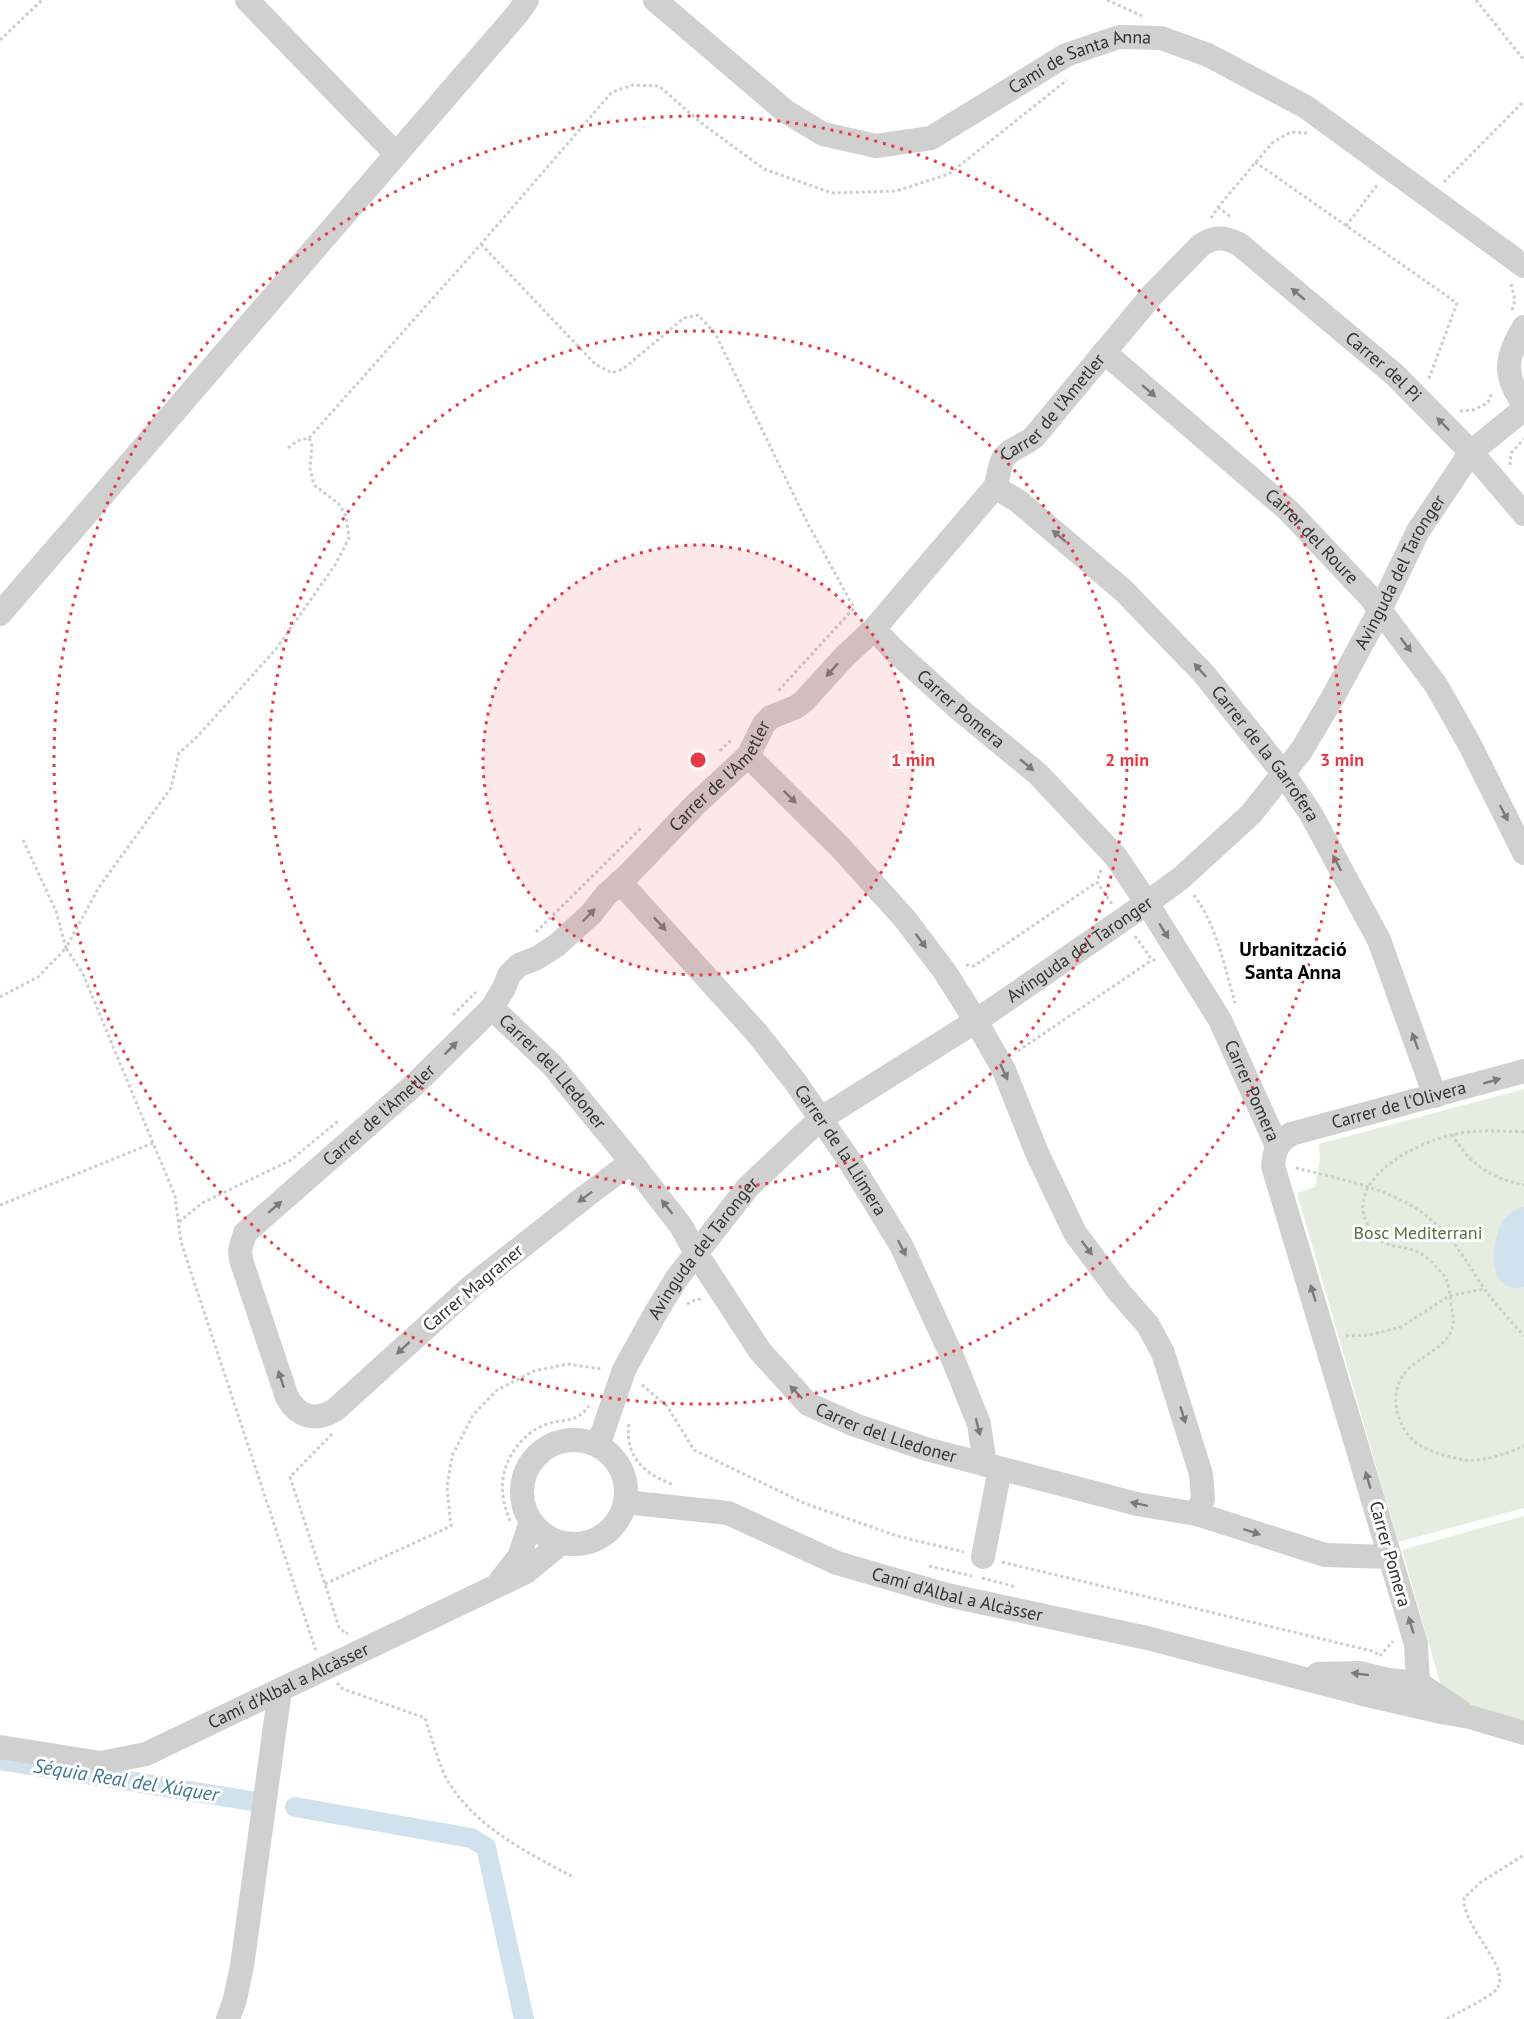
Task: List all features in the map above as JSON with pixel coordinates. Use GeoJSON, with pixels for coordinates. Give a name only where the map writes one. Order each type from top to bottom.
{"type":"FeatureCollection","features":[{"type":"Feature","properties":{"kind":"street"},"geometry":{"type":"LineString","coordinates":[[247,0],[396,154]]}},
{"type":"Feature","properties":{"kind":"street"},"geometry":{"type":"LineString","coordinates":[[0,614],[527,0]]}},
{"type":"Feature","properties":{"kind":"street","name":"Camí de Santa Anna"},"geometry":{"type":"LineString","coordinates":[[655,0],[785,111],[823,134],[876,146],[931,138],[1066,55],[1119,37],[1161,38],[1208,55],[1306,107],[1430,196],[1516,269]]}},
{"type":"Feature","properties":{"kind":"street","name":"Carrer de l'Ametler"},"geometry":{"type":"LineString","coordinates":[[326,1414],[308,1416],[298,1413],[287,1397],[241,1260],[240,1250],[245,1233],[406,1092],[485,999],[504,988],[509,975],[519,965],[537,958],[557,945],[591,914],[606,895],[696,804],[741,747],[771,717],[796,707],[804,701],[844,657],[874,629],[995,487],[999,479],[1002,460],[1034,437],[1152,295],[1201,245],[1219,237],[1228,238]]}},
{"type":"Feature","properties":{"kind":"street","name":"Carrer del Pi"},"geometry":{"type":"LineString","coordinates":[[1228,238],[1239,244],[1395,375],[1471,452],[1524,514]]}},
{"type":"Feature","properties":{"kind":"street"},"geometry":{"type":"LineString","coordinates":[[1519,324],[1509,358],[1509,376],[1515,393],[1524,406]]}},
{"type":"Feature","properties":{"kind":"street","name":"Carrer del Roure"},"geometry":{"type":"LineString","coordinates":[[1104,352],[1288,510],[1371,598],[1436,685],[1470,745],[1524,853]]}},
{"type":"Feature","properties":{"kind":"street","name":"Avinguda del Taronger"},"geometry":{"type":"LineString","coordinates":[[597,1446],[622,1375],[655,1314],[696,1253],[748,1187],[820,1119],[976,1021],[1147,903],[1181,878],[1251,814],[1301,751],[1334,697],[1418,531],[1471,452],[1524,406]]}},
{"type":"Feature","properties":{"kind":"street","name":"Carrer de la Garrofera"},"geometry":{"type":"LineString","coordinates":[[995,487],[1018,501],[1125,591],[1204,674],[1283,773],[1311,814],[1379,940],[1435,1096]]}},
{"type":"Feature","properties":{"kind":"street","name":"Carrer Pomera"},"geometry":{"type":"LineString","coordinates":[[874,629],[959,709],[1038,774],[1116,857],[1220,1020],[1282,1156],[1274,1156],[1273,1166],[1416,1644],[1418,1683]]}},
{"type":"Feature","properties":{"kind":"street"},"geometry":{"type":"LineString","coordinates":[[741,747],[840,847],[905,919],[945,972],[976,1021],[1004,1070],[1037,1153],[1075,1233],[1119,1292],[1148,1325],[1163,1353],[1201,1473],[1203,1500],[1197,1514]]}},
{"type":"Feature","properties":{"kind":"street","name":"Carrer de la Llimera"},"geometry":{"type":"LineString","coordinates":[[621,882],[756,1032],[794,1080],[847,1157],[901,1245],[951,1354],[979,1424],[993,1467],[983,1557]]}},
{"type":"Feature","properties":{"kind":"street","name":"Carrer del Lledoner"},"geometry":{"type":"LineString","coordinates":[[485,999],[552,1065],[633,1164],[681,1226],[760,1351],[808,1404],[855,1425],[926,1449],[1137,1504],[1197,1514],[1325,1555],[1390,1557]]}},
{"type":"Feature","properties":{"kind":"street","name":"Carrer de l'Olivera"},"geometry":{"type":"LineString","coordinates":[[1282,1156],[1283,1139],[1291,1134],[1524,1071]]}},
{"type":"Feature","properties":{"kind":"street","name":"Carrer Magraner"},"geometry":{"type":"LineString","coordinates":[[326,1414],[473,1286],[586,1196],[622,1169],[633,1164]]}},
{"type":"Feature","properties":{"kind":"street"},"geometry":{"type":"LineString","coordinates":[[581,1440],[597,1446],[611,1456],[621,1469],[625,1485],[625,1502],[619,1518],[609,1531],[595,1540],[578,1545],[561,1544],[521,1525],[525,1472],[534,1458],[548,1447],[564,1441],[581,1440]]}},
{"type":"Feature","properties":{"kind":"street","name":"Camí d'Albal a Alcàsser"},"geometry":{"type":"LineString","coordinates":[[625,1502],[728,1513],[837,1563],[925,1588],[1147,1638],[1363,1694],[1470,1717],[1524,1733]]}},
{"type":"Feature","properties":{"kind":"street","name":"Camí d'Albal a Alcàsser"},"geometry":{"type":"LineString","coordinates":[[0,1747],[101,1763],[146,1754],[496,1587],[519,1557],[521,1525]]}},
{"type":"Feature","properties":{"kind":"street"},"geometry":{"type":"LineString","coordinates":[[496,1587],[526,1572],[561,1544]]}},
{"type":"Feature","properties":{"kind":"street","name":"Camí d'Albal a Alcàsser"},"geometry":{"type":"LineString","coordinates":[[1295,1675],[1359,1673],[1388,1680],[1418,1683],[1470,1717]]}},
{"type":"Feature","properties":{"kind":"street"},"geometry":{"type":"LineString","coordinates":[[1363,1694],[1400,1692],[1418,1683]]}},
{"type":"Feature","properties":{"kind":"street"},"geometry":{"type":"LineString","coordinates":[[228,2019],[242,1966],[280,1690]]}},
{"type":"Feature","properties":{"kind":"path"},"geometry":{"type":"LineString","coordinates":[[0,40],[42,0]]}},
{"type":"Feature","properties":{"kind":"path"},"geometry":{"type":"LineString","coordinates":[[1476,0],[1524,60]]}},
{"type":"Feature","properties":{"kind":"path"},"geometry":{"type":"LineString","coordinates":[[288,448],[297,441],[309,438],[612,92],[633,85],[659,86],[700,122],[764,169],[832,193],[896,191],[950,174],[1073,75]]}},
{"type":"Feature","properties":{"kind":"path"},"geometry":{"type":"LineString","coordinates":[[1430,196],[1524,101]]}},
{"type":"Feature","properties":{"kind":"path"},"geometry":{"type":"LineString","coordinates":[[1206,227],[1218,207],[1273,142],[1291,132],[1312,133]]}},
{"type":"Feature","properties":{"kind":"path"},"geometry":{"type":"LineString","coordinates":[[1255,162],[1456,303],[1427,384]]}},
{"type":"Feature","properties":{"kind":"path"},"geometry":{"type":"LineString","coordinates":[[1346,226],[1379,182]]}},
{"type":"Feature","properties":{"kind":"path"},"geometry":{"type":"LineString","coordinates":[[481,244],[594,364],[612,373],[623,369],[684,318],[698,315],[715,333],[808,524],[854,609],[774,696]]}},
{"type":"Feature","properties":{"kind":"path"},"geometry":{"type":"LineString","coordinates":[[1516,269],[1513,286],[1519,324]]}},
{"type":"Feature","properties":{"kind":"path"},"geometry":{"type":"LineString","coordinates":[[1473,410],[1488,403],[1495,384]]}},
{"type":"Feature","properties":{"kind":"path"},"geometry":{"type":"LineString","coordinates":[[0,997],[38,977],[66,948],[99,887],[171,788],[179,753],[197,737],[276,649],[335,565],[349,538],[346,516],[339,504],[314,485],[310,468],[312,446],[309,438]]}},
{"type":"Feature","properties":{"kind":"path"},"geometry":{"type":"LineString","coordinates":[[1511,453],[1524,439]]}},
{"type":"Feature","properties":{"kind":"path"},"geometry":{"type":"LineString","coordinates":[[717,754],[741,747]]}},
{"type":"Feature","properties":{"kind":"path"},"geometry":{"type":"LineString","coordinates":[[529,938],[649,821]]}},
{"type":"Feature","properties":{"kind":"path"},"geometry":{"type":"LineString","coordinates":[[23,840],[56,911],[66,948],[82,974],[175,1196],[181,1242],[322,1670],[343,1689],[425,1718],[448,1782],[471,1811],[508,1841],[573,1877]]}},
{"type":"Feature","properties":{"kind":"path"},"geometry":{"type":"LineString","coordinates":[[965,965],[974,966],[1097,882],[1102,864]]}},
{"type":"Feature","properties":{"kind":"path"},"geometry":{"type":"LineString","coordinates":[[1097,882],[1152,960]]}},
{"type":"Feature","properties":{"kind":"path"},"geometry":{"type":"LineString","coordinates":[[1191,891],[1206,912],[1214,930],[1237,1009]]}},
{"type":"Feature","properties":{"kind":"path"},"geometry":{"type":"LineString","coordinates":[[1016,1057],[1018,1050],[1152,960],[1161,960]]}},
{"type":"Feature","properties":{"kind":"path"},"geometry":{"type":"LineString","coordinates":[[453,1015],[485,999]]}},
{"type":"Feature","properties":{"kind":"path"},"geometry":{"type":"LineString","coordinates":[[179,1222],[202,1203],[291,1160],[342,1118]]}},
{"type":"Feature","properties":{"kind":"path"},"geometry":{"type":"LineString","coordinates":[[1524,1132],[1491,1130],[1452,1134],[1422,1144],[1382,1169],[1368,1187],[1361,1204],[1365,1220],[1373,1235],[1387,1245],[1419,1252],[1446,1279],[1454,1317],[1451,1334],[1437,1350],[1403,1374],[1396,1390],[1395,1403],[1399,1419],[1412,1439],[1432,1452],[1462,1460],[1500,1457],[1524,1446]]}},
{"type":"Feature","properties":{"kind":"path"},"geometry":{"type":"LineString","coordinates":[[1452,1134],[1461,1149],[1482,1171],[1524,1185]]}},
{"type":"Feature","properties":{"kind":"path"},"geometry":{"type":"LineString","coordinates":[[0,1205],[153,1143]]}},
{"type":"Feature","properties":{"kind":"path"},"geometry":{"type":"LineString","coordinates":[[1282,1156],[1409,1204],[1436,1223],[1485,1289],[1524,1336]]}},
{"type":"Feature","properties":{"kind":"path"},"geometry":{"type":"LineString","coordinates":[[1335,1336],[1369,1335],[1401,1327],[1449,1296],[1485,1289]]}},
{"type":"Feature","properties":{"kind":"path"},"geometry":{"type":"LineString","coordinates":[[325,1584],[451,1526],[447,1487],[452,1456],[473,1415],[497,1390],[534,1371],[567,1364],[610,1370],[640,1384],[667,1406],[694,1450],[804,1503],[897,1536],[1382,1655]]}},
{"type":"Feature","properties":{"kind":"path"},"geometry":{"type":"LineString","coordinates":[[521,1525],[504,1505],[503,1479],[511,1456],[525,1437],[547,1424],[571,1420],[582,1414],[595,1398]]}},
{"type":"Feature","properties":{"kind":"path"},"geometry":{"type":"LineString","coordinates":[[326,1414],[345,1421],[290,1477],[339,1627],[346,1634],[357,1629]]}},
{"type":"Feature","properties":{"kind":"path"},"geometry":{"type":"LineString","coordinates":[[1447,2019],[1496,1991],[1500,1982],[1500,1971],[1467,1918],[1464,1898],[1480,1882],[1524,1855]]}},
{"type":"Feature","properties":{"kind":"green space","name":"Bosc Mediterrani"},"geometry":{"type":"Polygon","coordinates":[[[1524,1089],[1524,1508],[1398,1542],[1297,1193],[1315,1187],[1320,1159],[1319,1144],[1524,1089]]]}},
{"type":"Feature","properties":{"kind":"green space"},"geometry":{"type":"Polygon","coordinates":[[[1524,1516],[1524,1723],[1468,1706],[1441,1686],[1402,1550],[1524,1516]]]}},
{"type":"Feature","properties":{"kind":"water"},"geometry":{"type":"Polygon","coordinates":[[[1524,1207],[1524,1287],[1511,1287],[1502,1282],[1496,1274],[1494,1249],[1496,1236],[1507,1216],[1524,1207]]]}},
{"type":"Feature","properties":{"kind":"waterway","name":"Séquia Real del Xúquer"},"geometry":{"type":"LineString","coordinates":[[0,1760],[251,1801]]}},
{"type":"Feature","properties":{"kind":"waterway","name":"Séquia Real del Xúquer"},"geometry":{"type":"LineString","coordinates":[[295,1807],[471,1838],[486,1847],[524,2019]]}},
{"type":"Feature","properties":{"kind":"district","name":"Urbanització Santa Anna"},"geometry":{"type":"Point","coordinates":[1293,960]}}]}
